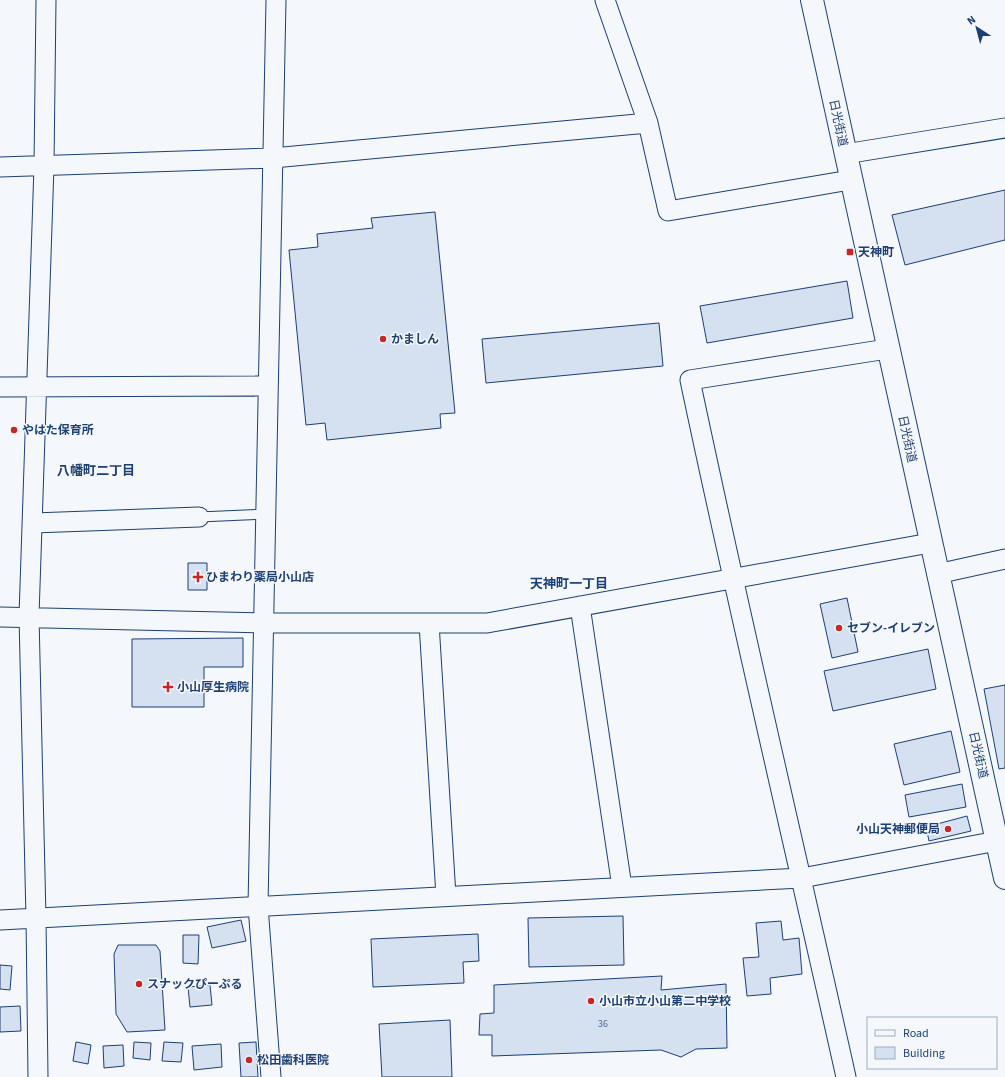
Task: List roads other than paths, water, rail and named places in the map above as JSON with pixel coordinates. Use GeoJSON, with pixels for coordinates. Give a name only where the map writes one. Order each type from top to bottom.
{"type":"FeatureCollection","features":[{"type":"Feature","properties":{"kind":"main road","name":"日光街道"},"geometry":{"type":"LineString","coordinates":[[812,0],[850,180],[1005,878]]}},
{"type":"Feature","properties":{"kind":"street"},"geometry":{"type":"LineString","coordinates":[[38,1077],[29,616],[44,166],[46,0]]}},
{"type":"Feature","properties":{"kind":"street"},"geometry":{"type":"LineString","coordinates":[[272,1077],[258,906],[262,623],[276,0]]}},
{"type":"Feature","properties":{"kind":"street"},"geometry":{"type":"LineString","coordinates":[[606,0],[648,123],[668,212],[850,180]]}},
{"type":"Feature","properties":{"kind":"street"},"geometry":{"type":"LineString","coordinates":[[0,167],[273,158],[648,123]]}},
{"type":"Feature","properties":{"kind":"street"},"geometry":{"type":"LineString","coordinates":[[845,154],[1005,128]]}},
{"type":"Feature","properties":{"kind":"street"},"geometry":{"type":"LineString","coordinates":[[846,1077],[802,878],[732,578],[690,380],[887,348]]}},
{"type":"Feature","properties":{"kind":"street"},"geometry":{"type":"LineString","coordinates":[[0,387],[268,386]]}},
{"type":"Feature","properties":{"kind":"street"},"geometry":{"type":"LineString","coordinates":[[33,523],[199,517]]}},
{"type":"Feature","properties":{"kind":"street"},"geometry":{"type":"LineString","coordinates":[[0,617],[29,616],[262,623],[487,623],[930,543]]}},
{"type":"Feature","properties":{"kind":"street"},"geometry":{"type":"LineString","coordinates":[[937,574],[1005,559]]}},
{"type":"Feature","properties":{"kind":"street"},"geometry":{"type":"LineString","coordinates":[[580,606],[622,887]]}},
{"type":"Feature","properties":{"kind":"street"},"geometry":{"type":"LineString","coordinates":[[429,623],[446,896]]}},
{"type":"Feature","properties":{"kind":"street"},"geometry":{"type":"LineString","coordinates":[[0,920],[802,878],[997,841]]}},
{"type":"Feature","properties":{"kind":"lane"},"geometry":{"type":"LineString","coordinates":[[199,517],[265,514]]}},
{"type":"Feature","properties":{"kind":"place","name":"天神町"},"geometry":{"type":"Point","coordinates":[850,252]}},
{"type":"Feature","properties":{"kind":"place","name":"かましん"},"geometry":{"type":"Point","coordinates":[383,339]}},
{"type":"Feature","properties":{"kind":"place","name":"やはた保育所"},"geometry":{"type":"Point","coordinates":[14,430]}},
{"type":"Feature","properties":{"kind":"place","name":"ひまわり薬局小山店"},"geometry":{"type":"Point","coordinates":[198,577]}},
{"type":"Feature","properties":{"kind":"place","name":"セブン-イレブン"},"geometry":{"type":"Point","coordinates":[839,628]}},
{"type":"Feature","properties":{"kind":"place","name":"小山厚生病院"},"geometry":{"type":"Point","coordinates":[168,687]}},
{"type":"Feature","properties":{"kind":"place","name":"小山天神郵便局"},"geometry":{"type":"Point","coordinates":[948,829]}},
{"type":"Feature","properties":{"kind":"place","name":"スナックぴーぷる"},"geometry":{"type":"Point","coordinates":[139,984]}},
{"type":"Feature","properties":{"kind":"place","name":"小山市立小山第二中学校"},"geometry":{"type":"Point","coordinates":[591,1001]}},
{"type":"Feature","properties":{"kind":"place","name":"松田歯科医院"},"geometry":{"type":"Point","coordinates":[249,1060]}},
{"type":"Feature","properties":{"kind":"district","name":"八幡町二丁目"},"geometry":{"type":"Point","coordinates":[96,471]}},
{"type":"Feature","properties":{"kind":"district","name":"天神町一丁目"},"geometry":{"type":"Point","coordinates":[569,584]}}]}
